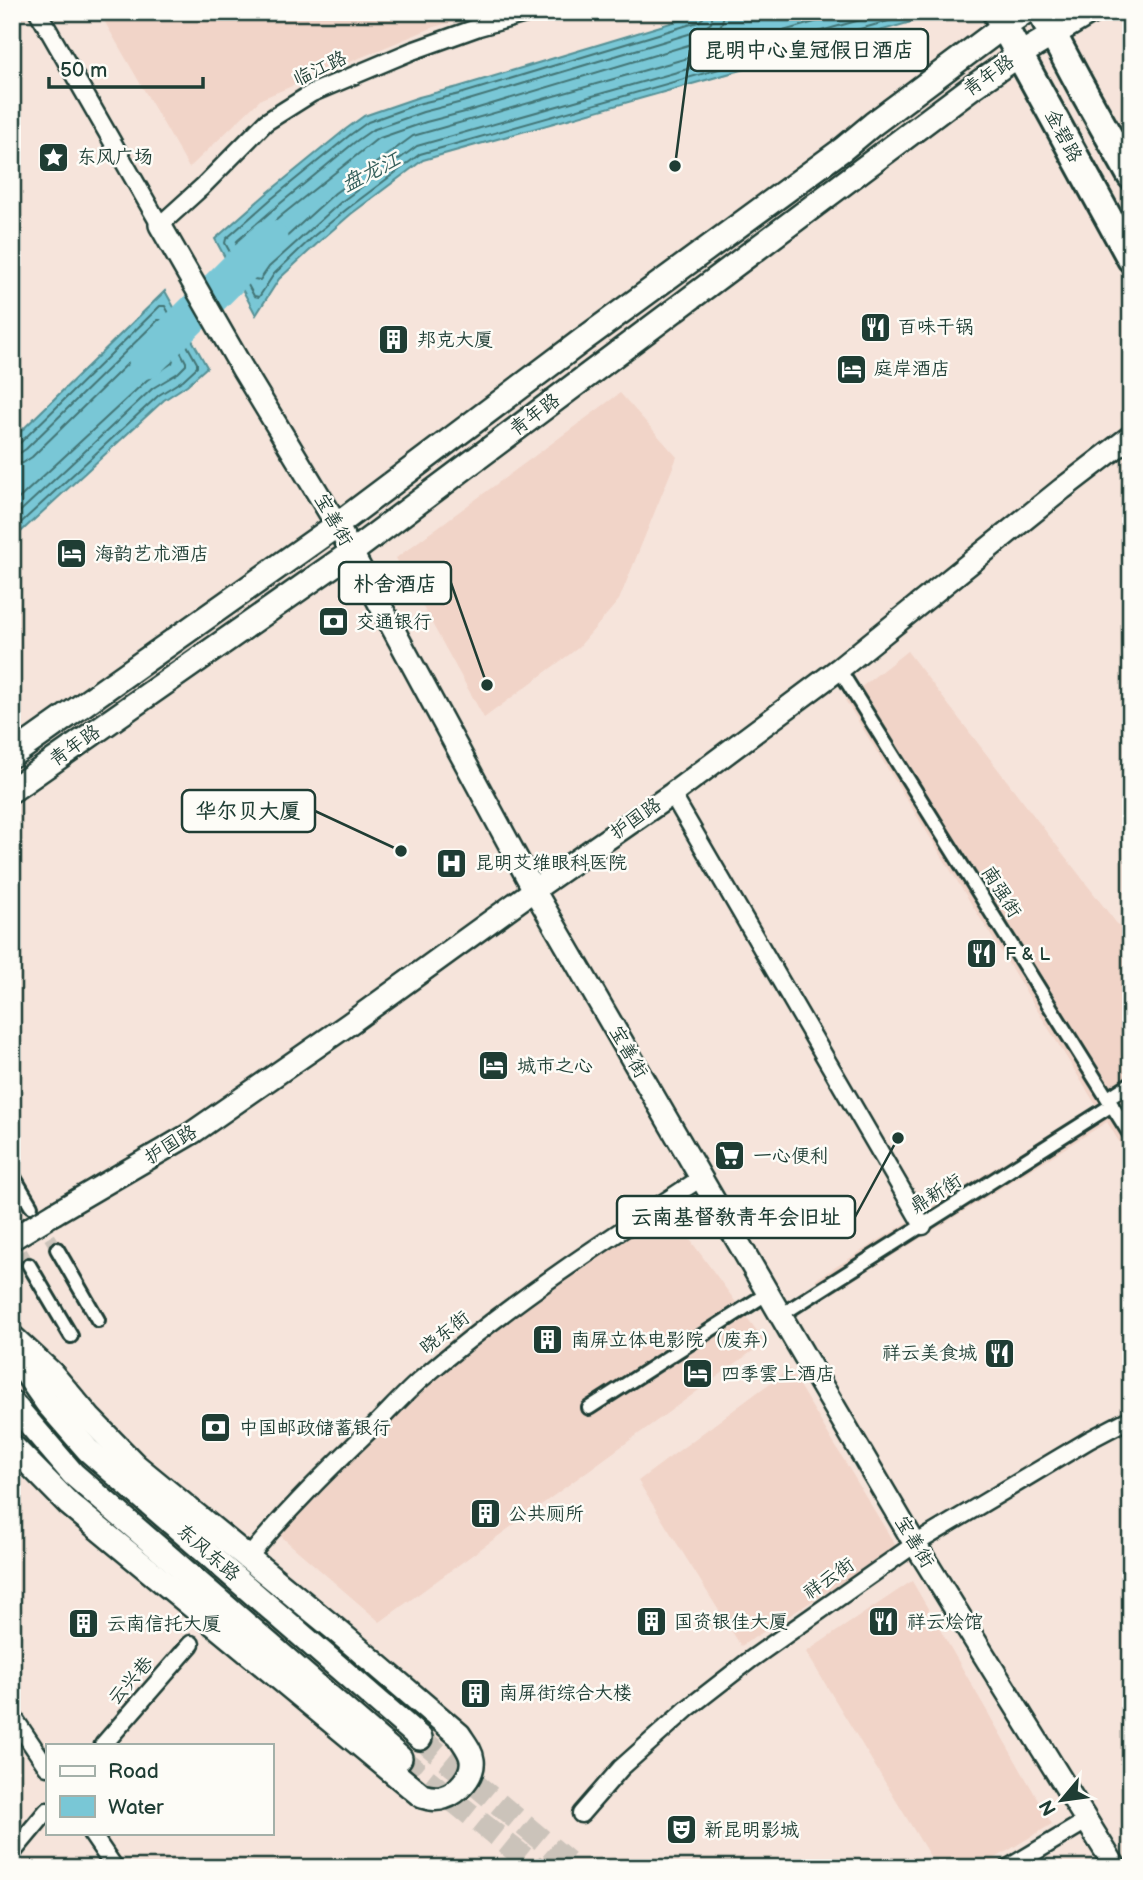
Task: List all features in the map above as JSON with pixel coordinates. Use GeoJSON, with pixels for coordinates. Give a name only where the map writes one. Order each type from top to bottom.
{"type":"FeatureCollection","features":[{"type":"Feature","properties":{"kind":"main road","name":"青年路"},"geometry":{"type":"LineString","coordinates":[[12,790],[352,552],[971,88],[1019,55],[1047,23],[1091,12]]}},
{"type":"Feature","properties":{"kind":"main road","name":"青年路"},"geometry":{"type":"LineString","coordinates":[[12,755],[337,525],[843,149],[1009,17]]}},
{"type":"Feature","properties":{"kind":"main road","name":"金碧路"},"geometry":{"type":"LineString","coordinates":[[1009,17],[1019,55],[1131,259]]}},
{"type":"Feature","properties":{"kind":"main road","name":"金碧路"},"geometry":{"type":"LineString","coordinates":[[1047,23],[1131,176]]}},
{"type":"Feature","properties":{"kind":"main road"},"geometry":{"type":"LineString","coordinates":[[12,1336],[51,1373],[89,1418],[136,1466],[459,1735],[473,1762],[468,1777],[461,1786],[443,1797],[432,1799],[422,1796],[69,1504],[12,1446]]}},
{"type":"Feature","properties":{"kind":"main road","name":"东风东路"},"geometry":{"type":"LineString","coordinates":[[12,1353],[47,1403],[88,1450],[420,1738]]}},
{"type":"Feature","properties":{"kind":"main road","name":"东风东路"},"geometry":{"type":"LineString","coordinates":[[12,1403],[73,1474],[400,1758]]}},
{"type":"Feature","properties":{"kind":"street"},"geometry":{"type":"LineString","coordinates":[[38,12],[160,225]]}},
{"type":"Feature","properties":{"kind":"street","name":"临江路"},"geometry":{"type":"LineString","coordinates":[[160,225],[266,122],[312,93],[412,51],[479,27],[533,12]]}},
{"type":"Feature","properties":{"kind":"street","name":"宝善街"},"geometry":{"type":"LineString","coordinates":[[160,225],[337,525],[534,890],[701,1178],[915,1544],[1116,1868]]}},
{"type":"Feature","properties":{"kind":"street","name":"护国路"},"geometry":{"type":"LineString","coordinates":[[12,1239],[192,1133],[672,794],[839,669],[1131,436]]}},
{"type":"Feature","properties":{"kind":"street","name":"南强街"},"geometry":{"type":"LineString","coordinates":[[839,669],[1131,1136]]}},
{"type":"Feature","properties":{"kind":"street"},"geometry":{"type":"LineString","coordinates":[[672,794],[922,1226]]}},
{"type":"Feature","properties":{"kind":"street","name":"鼎新街"},"geometry":{"type":"LineString","coordinates":[[781,1315],[1110,1102],[1131,1083]]}},
{"type":"Feature","properties":{"kind":"street"},"geometry":{"type":"LineString","coordinates":[[12,1174],[31,1206]]}},
{"type":"Feature","properties":{"kind":"street","name":"晓东街"},"geometry":{"type":"LineString","coordinates":[[248,1558],[319,1478],[424,1377],[509,1309],[701,1178]]}},
{"type":"Feature","properties":{"kind":"street"},"geometry":{"type":"LineString","coordinates":[[57,1249],[97,1320]]}},
{"type":"Feature","properties":{"kind":"street"},"geometry":{"type":"LineString","coordinates":[[29,1265],[71,1336]]}},
{"type":"Feature","properties":{"kind":"street"},"geometry":{"type":"LineString","coordinates":[[589,1408],[768,1293]]}},
{"type":"Feature","properties":{"kind":"street","name":"祥云街"},"geometry":{"type":"LineString","coordinates":[[581,1814],[621,1768],[687,1709],[750,1660],[915,1544],[1089,1440],[1131,1418]]}},
{"type":"Feature","properties":{"kind":"street","name":"云兴巷"},"geometry":{"type":"LineString","coordinates":[[104,1744],[191,1644]]}},
{"type":"Feature","properties":{"kind":"street"},"geometry":{"type":"LineString","coordinates":[[12,1715],[46,1766]]}},
{"type":"Feature","properties":{"kind":"street"},"geometry":{"type":"LineString","coordinates":[[12,1853],[46,1812]]}},
{"type":"Feature","properties":{"kind":"street"},"geometry":{"type":"LineString","coordinates":[[1008,1868],[1088,1820]]}},
{"type":"Feature","properties":{"kind":"street"},"geometry":{"type":"LineString","coordinates":[[92,1834],[115,1868]]}},
{"type":"Feature","properties":{"kind":"shaded area"},"geometry":{"type":"Polygon","coordinates":[[[99,12],[486,12],[434,27],[261,99],[189,168],[99,12]]]}},
{"type":"Feature","properties":{"kind":"shaded area"},"geometry":{"type":"Polygon","coordinates":[[[620,393],[677,457],[619,600],[578,648],[484,718],[396,558],[620,393]]]}},
{"type":"Feature","properties":{"kind":"shaded area"},"geometry":{"type":"Polygon","coordinates":[[[907,651],[1131,942],[1131,1161],[1107,1122],[826,1297],[815,1280],[1096,1105],[845,700],[907,651]]]}},
{"type":"Feature","properties":{"kind":"shaded area"},"geometry":{"type":"Polygon","coordinates":[[[661,1200],[765,1342],[380,1622],[276,1532],[370,1424],[661,1200]]]}},
{"type":"Feature","properties":{"kind":"shaded area"},"geometry":{"type":"Polygon","coordinates":[[[789,1369],[897,1548],[741,1646],[638,1481],[789,1369]]]}},
{"type":"Feature","properties":{"kind":"shaded area"},"geometry":{"type":"Polygon","coordinates":[[[912,1581],[1052,1824],[979,1868],[937,1868],[806,1652],[912,1581]]]}},
{"type":"Feature","properties":{"kind":"water"},"geometry":{"type":"Polygon","coordinates":[[[707,12],[943,13],[423,160],[351,214],[279,279],[256,315],[215,239],[265,195],[364,116],[419,97],[707,12]]]}},
{"type":"Feature","properties":{"kind":"water"},"geometry":{"type":"Polygon","coordinates":[[[165,291],[207,367],[187,385],[164,400],[12,540],[12,440],[165,291]]]}},
{"type":"Feature","properties":{"kind":"waterway","name":"盘龙江"},"geometry":{"type":"LineString","coordinates":[[147,360],[269,238]]}},
{"type":"Feature","properties":{"kind":"tunnel"},"geometry":{"type":"LineString","coordinates":[[31,1206],[57,1249]]}},
{"type":"Feature","properties":{"kind":"tunnel"},"geometry":{"type":"LineString","coordinates":[[12,1236],[29,1265]]}},
{"type":"Feature","properties":{"kind":"tunnel"},"geometry":{"type":"LineString","coordinates":[[420,1738],[575,1868]]}},
{"type":"Feature","properties":{"kind":"tunnel"},"geometry":{"type":"LineString","coordinates":[[400,1758],[537,1868]]}},
{"type":"Feature","properties":{"kind":"place","name":"东风广场"},"geometry":{"type":"Point","coordinates":[54,157]}},
{"type":"Feature","properties":{"kind":"place","name":"昆明中心皇冠假日酒店"},"geometry":{"type":"Point","coordinates":[675,166]}},
{"type":"Feature","properties":{"kind":"place","name":"百味干锅"},"geometry":{"type":"Point","coordinates":[875,327]}},
{"type":"Feature","properties":{"kind":"place","name":"邦克大厦"},"geometry":{"type":"Point","coordinates":[394,340]}},
{"type":"Feature","properties":{"kind":"place","name":"庭岸酒店"},"geometry":{"type":"Point","coordinates":[851,369]}},
{"type":"Feature","properties":{"kind":"place","name":"海韵艺术酒店"},"geometry":{"type":"Point","coordinates":[72,554]}},
{"type":"Feature","properties":{"kind":"place","name":"交通银行"},"geometry":{"type":"Point","coordinates":[333,622]}},
{"type":"Feature","properties":{"kind":"place","name":"朴舍酒店"},"geometry":{"type":"Point","coordinates":[487,685]}},
{"type":"Feature","properties":{"kind":"place","name":"华尔贝大厦"},"geometry":{"type":"Point","coordinates":[401,851]}},
{"type":"Feature","properties":{"kind":"place","name":"昆明艾维眼科医院"},"geometry":{"type":"Point","coordinates":[452,863]}},
{"type":"Feature","properties":{"kind":"place","name":"F & L"},"geometry":{"type":"Point","coordinates":[982,954]}},
{"type":"Feature","properties":{"kind":"place","name":"城市之心"},"geometry":{"type":"Point","coordinates":[494,1066]}},
{"type":"Feature","properties":{"kind":"place","name":"云南基督教青年会旧址"},"geometry":{"type":"Point","coordinates":[898,1138]}},
{"type":"Feature","properties":{"kind":"place","name":"一心便利"},"geometry":{"type":"Point","coordinates":[730,1156]}},
{"type":"Feature","properties":{"kind":"place","name":"南屏立体电影院（废弃）"},"geometry":{"type":"Point","coordinates":[548,1340]}},
{"type":"Feature","properties":{"kind":"place","name":"祥云美食城"},"geometry":{"type":"Point","coordinates":[1000,1353]}},
{"type":"Feature","properties":{"kind":"place","name":"四季雲上酒店"},"geometry":{"type":"Point","coordinates":[698,1374]}},
{"type":"Feature","properties":{"kind":"place","name":"中国邮政储蓄银行"},"geometry":{"type":"Point","coordinates":[216,1428]}},
{"type":"Feature","properties":{"kind":"place","name":"公共厕所"},"geometry":{"type":"Point","coordinates":[485,1514]}},
{"type":"Feature","properties":{"kind":"place","name":"国资银佳大厦"},"geometry":{"type":"Point","coordinates":[651,1622]}},
{"type":"Feature","properties":{"kind":"place","name":"祥云烩馆"},"geometry":{"type":"Point","coordinates":[884,1622]}},
{"type":"Feature","properties":{"kind":"place","name":"云南信托大厦"},"geometry":{"type":"Point","coordinates":[84,1624]}},
{"type":"Feature","properties":{"kind":"place","name":"南屏街综合大楼"},"geometry":{"type":"Point","coordinates":[476,1693]}},
{"type":"Feature","properties":{"kind":"place","name":"新昆明影城"},"geometry":{"type":"Point","coordinates":[681,1830]}}]}
